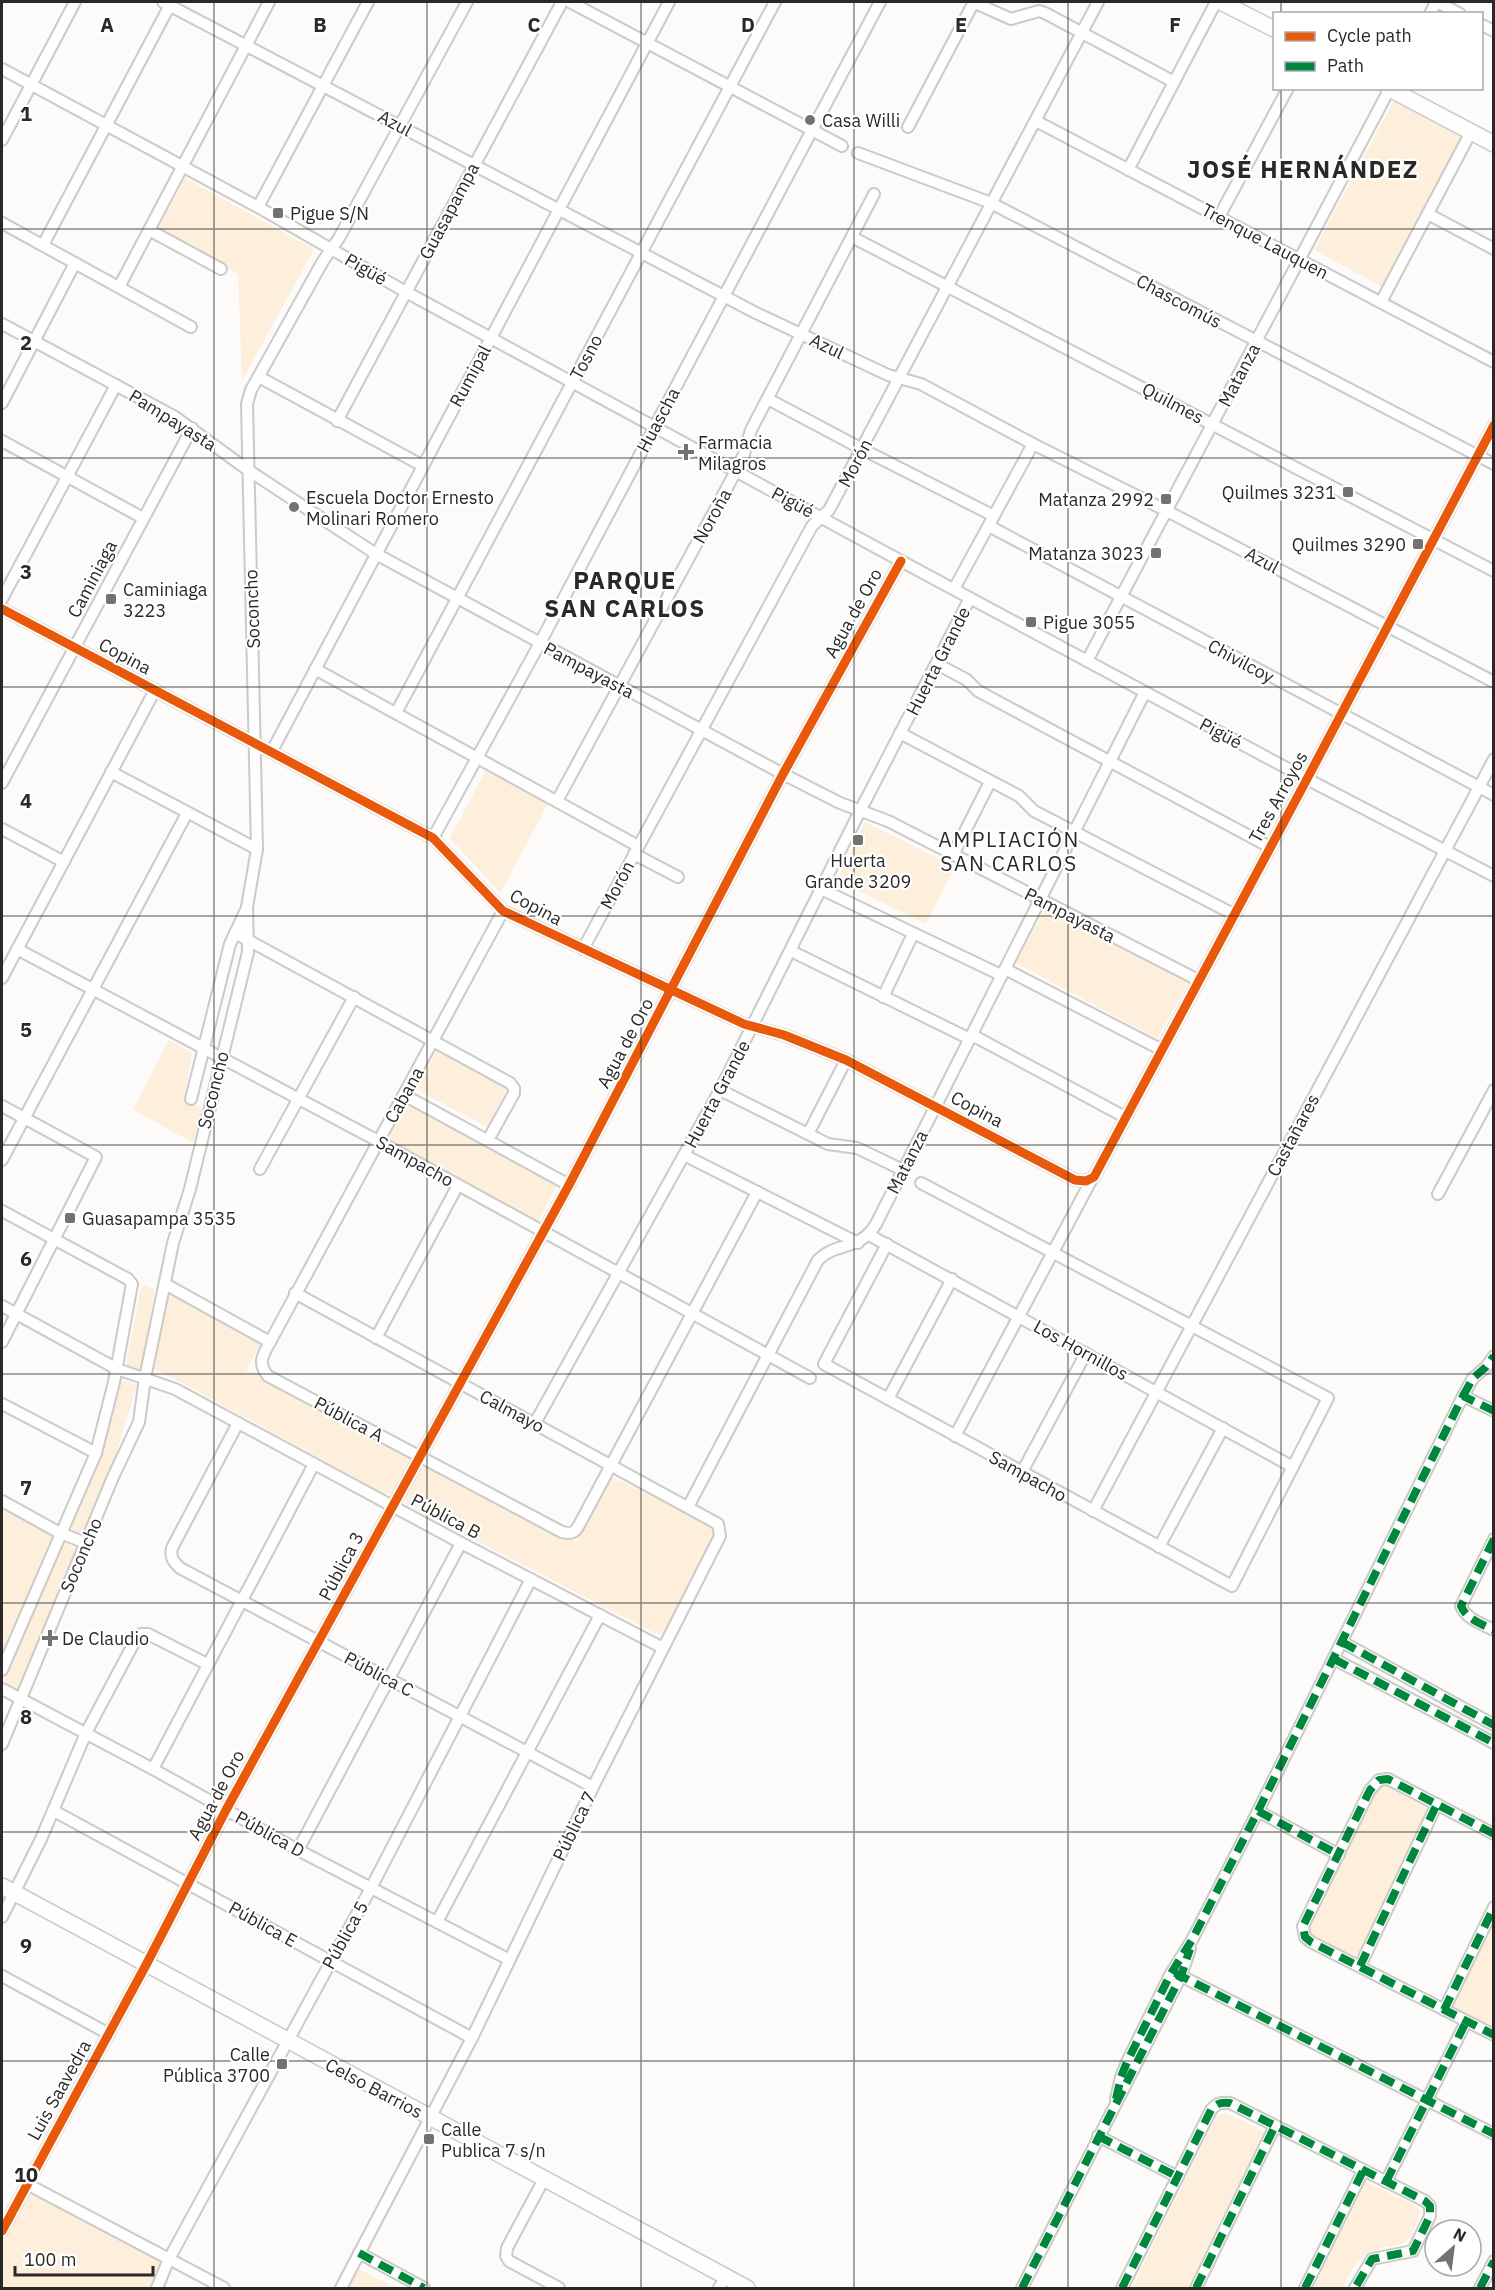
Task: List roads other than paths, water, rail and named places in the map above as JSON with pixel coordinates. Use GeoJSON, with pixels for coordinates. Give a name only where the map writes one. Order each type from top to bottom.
{"type":"FeatureCollection","features":[{"type":"Feature","properties":{"kind":"main road"},"geometry":{"type":"LineString","coordinates":[[1218,2],[1273,28]]}},
{"type":"Feature","properties":{"kind":"main road"},"geometry":{"type":"LineString","coordinates":[[1392,90],[1494,144]]}},
{"type":"Feature","properties":{"kind":"main road","name":"Celso Barrios"},"geometry":{"type":"LineString","coordinates":[[8,1890],[544,2179],[722,2283],[747,2289]]}},
{"type":"Feature","properties":{"kind":"street"},"geometry":{"type":"LineString","coordinates":[[2,140],[75,2]]}},
{"type":"Feature","properties":{"kind":"street"},"geometry":{"type":"LineString","coordinates":[[119,287],[269,2]]}},
{"type":"Feature","properties":{"kind":"street"},"geometry":{"type":"LineString","coordinates":[[258,207],[368,2]]}},
{"type":"Feature","properties":{"kind":"street"},"geometry":{"type":"LineString","coordinates":[[423,466],[337,421],[259,376],[401,126],[467,2]]}},
{"type":"Feature","properties":{"kind":"street","name":"Guasapampa"},"geometry":{"type":"LineString","coordinates":[[337,421],[562,2]]}},
{"type":"Feature","properties":{"kind":"street"},"geometry":{"type":"LineString","coordinates":[[570,2],[842,146]]}},
{"type":"Feature","properties":{"kind":"street","name":"Rumipal"},"geometry":{"type":"LineString","coordinates":[[272,751],[669,2]]}},
{"type":"Feature","properties":{"kind":"street","name":"Tosno"},"geometry":{"type":"LineString","coordinates":[[396,713],[775,2]]}},
{"type":"Feature","properties":{"kind":"street","name":"Huascha"},"geometry":{"type":"LineString","coordinates":[[434,837],[540,643],[880,2]]}},
{"type":"Feature","properties":{"kind":"street"},"geometry":{"type":"LineString","coordinates":[[908,127],[974,2],[1011,19],[1039,11],[1174,82]]}},
{"type":"Feature","properties":{"kind":"street","name":"Morón"},"geometry":{"type":"LineString","coordinates":[[583,949],[812,526],[829,510],[1098,2]]}},
{"type":"Feature","properties":{"kind":"street"},"geometry":{"type":"LineString","coordinates":[[1128,170],[1218,2]]}},
{"type":"Feature","properties":{"kind":"street"},"geometry":{"type":"LineString","coordinates":[[1437,2],[1456,12]]}},
{"type":"Feature","properties":{"kind":"street"},"geometry":{"type":"LineString","coordinates":[[43,245],[107,126],[166,3]]}},
{"type":"Feature","properties":{"kind":"street","name":"Azul"},"geometry":{"type":"LineString","coordinates":[[166,3],[724,296],[899,379],[921,384],[1494,682]]}},
{"type":"Feature","properties":{"kind":"street","name":"Pigüé"},"geometry":{"type":"LineString","coordinates":[[2,69],[258,207],[406,292],[901,561],[1307,779],[1494,876]]}},
{"type":"Feature","properties":{"kind":"street"},"geometry":{"type":"LineString","coordinates":[[1219,217],[1286,90]]}},
{"type":"Feature","properties":{"kind":"street","name":"Matanza"},"geometry":{"type":"LineString","coordinates":[[1087,661],[1389,90]]}},
{"type":"Feature","properties":{"kind":"street","name":"Trenque Lauquen"},"geometry":{"type":"LineString","coordinates":[[1036,121],[1494,362]]}},
{"type":"Feature","properties":{"kind":"street"},"geometry":{"type":"LineString","coordinates":[[1381,302],[1472,132]]}},
{"type":"Feature","properties":{"kind":"street","name":"Chascomús"},"geometry":{"type":"LineString","coordinates":[[858,153],[992,203],[1494,464]]}},
{"type":"Feature","properties":{"kind":"street","name":"Noroña"},"geometry":{"type":"LineString","coordinates":[[556,801],[736,471],[751,430],[874,194]]}},
{"type":"Feature","properties":{"kind":"street"},"geometry":{"type":"LineString","coordinates":[[1428,214],[1494,249]]}},
{"type":"Feature","properties":{"kind":"street"},"geometry":{"type":"LineString","coordinates":[[2,222],[191,327]]}},
{"type":"Feature","properties":{"kind":"street"},"geometry":{"type":"LineString","coordinates":[[149,230],[221,269]]}},
{"type":"Feature","properties":{"kind":"street","name":"Quilmes"},"geometry":{"type":"LineString","coordinates":[[852,237],[1494,571]]}},
{"type":"Feature","properties":{"kind":"street"},"geometry":{"type":"LineString","coordinates":[[2,403],[75,263]]}},
{"type":"Feature","properties":{"kind":"street","name":"Pampayasta"},"geometry":{"type":"LineString","coordinates":[[2,324],[192,428],[248,470],[376,554],[783,774],[840,803],[888,821],[1198,980]]}},
{"type":"Feature","properties":{"kind":"street","name":"Soconcho"},"geometry":{"type":"LineString","coordinates":[[2,1744],[113,1477],[139,1422],[173,1243],[190,1189],[249,941],[248,907],[257,849],[247,404],[251,390],[259,376]]}},
{"type":"Feature","properties":{"kind":"street"},"geometry":{"type":"LineString","coordinates":[[2,599],[116,385]]}},
{"type":"Feature","properties":{"kind":"street"},"geometry":{"type":"LineString","coordinates":[[768,399],[994,516]]}},
{"type":"Feature","properties":{"kind":"street","name":"Tres Arroyos"},"geometry":{"type":"LineString","coordinates":[[955,1436],[1494,425]]}},
{"type":"Feature","properties":{"kind":"street","name":"Caminiaga"},"geometry":{"type":"LineString","coordinates":[[2,783],[192,428]]}},
{"type":"Feature","properties":{"kind":"street"},"geometry":{"type":"LineString","coordinates":[[2,441],[143,518]]}},
{"type":"Feature","properties":{"kind":"street"},"geometry":{"type":"LineString","coordinates":[[954,589],[1033,444]]}},
{"type":"Feature","properties":{"kind":"street","name":"Chivilcoy"},"geometry":{"type":"LineString","coordinates":[[988,526],[1494,795]]}},
{"type":"Feature","properties":{"kind":"street","name":"Agua de Oro"},"geometry":{"type":"LineString","coordinates":[[392,1506],[569,1185],[783,774],[901,561]]}},
{"type":"Feature","properties":{"kind":"street","name":"Huerta Grande"},"geometry":{"type":"LineString","coordinates":[[535,1423],[720,1090],[970,598]]}},
{"type":"Feature","properties":{"kind":"street","name":"Copina"},"geometry":{"type":"LineString","coordinates":[[2,609],[434,837],[503,911],[752,1027],[784,1035],[846,1060],[1075,1180],[1090,1179]]}},
{"type":"Feature","properties":{"kind":"street"},"geometry":{"type":"LineString","coordinates":[[937,664],[967,680],[978,691],[1270,847]]}},
{"type":"Feature","properties":{"kind":"street"},"geometry":{"type":"LineString","coordinates":[[315,669],[556,801],[678,877]]}},
{"type":"Feature","properties":{"kind":"street"},"geometry":{"type":"LineString","coordinates":[[2,978],[155,690]]}},
{"type":"Feature","properties":{"kind":"street","name":"Matanza"},"geometry":{"type":"LineString","coordinates":[[688,1507],[818,1260],[824,1254],[858,1243],[869,1235],[1145,692]]}},
{"type":"Feature","properties":{"kind":"street"},"geometry":{"type":"LineString","coordinates":[[900,734],[1018,796],[1034,811],[1233,914]]}},
{"type":"Feature","properties":{"kind":"street","name":"Castañares"},"geometry":{"type":"LineString","coordinates":[[1093,1511],[1494,759]]}},
{"type":"Feature","properties":{"kind":"street"},"geometry":{"type":"LineString","coordinates":[[111,772],[257,849]]}},
{"type":"Feature","properties":{"kind":"street"},"geometry":{"type":"LineString","coordinates":[[953,855],[990,782]]}},
{"type":"Feature","properties":{"kind":"street"},"geometry":{"type":"LineString","coordinates":[[2,1161],[187,813]]}},
{"type":"Feature","properties":{"kind":"street"},"geometry":{"type":"LineString","coordinates":[[2,829],[64,862]]}},
{"type":"Feature","properties":{"kind":"street"},"geometry":{"type":"LineString","coordinates":[[821,889],[913,934],[1003,972],[1162,1050]]}},
{"type":"Feature","properties":{"kind":"street"},"geometry":{"type":"LineString","coordinates":[[191,1099],[230,944],[248,907]]}},
{"type":"Feature","properties":{"kind":"street","name":"Cabana"},"geometry":{"type":"LineString","coordinates":[[270,1341],[503,911]]}},
{"type":"Feature","properties":{"kind":"street"},"geometry":{"type":"LineString","coordinates":[[235,933],[510,1083],[514,1088],[514,1093],[488,1140]]}},
{"type":"Feature","properties":{"kind":"street"},"geometry":{"type":"LineString","coordinates":[[884,996],[913,934]]}},
{"type":"Feature","properties":{"kind":"street","name":"Sampacho"},"geometry":{"type":"LineString","coordinates":[[17,949],[378,1141],[810,1377]]}},
{"type":"Feature","properties":{"kind":"street"},"geometry":{"type":"LineString","coordinates":[[791,951],[971,1037],[1125,1117]]}},
{"type":"Feature","properties":{"kind":"street"},"geometry":{"type":"LineString","coordinates":[[260,1169],[354,997]]}},
{"type":"Feature","properties":{"kind":"street"},"geometry":{"type":"LineString","coordinates":[[808,1134],[846,1060]]}},
{"type":"Feature","properties":{"kind":"street"},"geometry":{"type":"LineString","coordinates":[[720,1090],[828,1144],[857,1148],[903,1170]]}},
{"type":"Feature","properties":{"kind":"street"},"geometry":{"type":"LineString","coordinates":[[1438,1194],[1494,1090]]}},
{"type":"Feature","properties":{"kind":"street"},"geometry":{"type":"LineString","coordinates":[[404,1095],[569,1185]]}},
{"type":"Feature","properties":{"kind":"street"},"geometry":{"type":"LineString","coordinates":[[2,1106],[96,1157],[2,1342]]}},
{"type":"Feature","properties":{"kind":"street"},"geometry":{"type":"LineString","coordinates":[[684,1155],[858,1243]]}},
{"type":"Feature","properties":{"kind":"street"},"geometry":{"type":"LineString","coordinates":[[921,1183],[1328,1398],[1293,1467]]}},
{"type":"Feature","properties":{"kind":"street"},"geometry":{"type":"LineString","coordinates":[[376,1338],[458,1185]]}},
{"type":"Feature","properties":{"kind":"street"},"geometry":{"type":"LineString","coordinates":[[612,1464],[757,1192]]}},
{"type":"Feature","properties":{"kind":"street"},"geometry":{"type":"LineString","coordinates":[[2,1211],[54,1239]]}},
{"type":"Feature","properties":{"kind":"street","name":"Los Hornillos"},"geometry":{"type":"LineString","coordinates":[[869,1235],[1293,1467]]}},
{"type":"Feature","properties":{"kind":"street","name":"Soconcho"},"geometry":{"type":"LineString","coordinates":[[2,1670],[96,1453],[117,1369],[132,1290],[132,1284],[128,1279],[54,1239]]}},
{"type":"Feature","properties":{"kind":"street","name":"Sampacho"},"geometry":{"type":"LineString","coordinates":[[887,1244],[824,1364],[955,1436],[1232,1586],[1293,1467]]}},
{"type":"Feature","properties":{"kind":"street"},"geometry":{"type":"LineString","coordinates":[[888,1399],[952,1280]]}},
{"type":"Feature","properties":{"kind":"street"},"geometry":{"type":"LineString","coordinates":[[165,1284],[270,1341]]}},
{"type":"Feature","properties":{"kind":"street","name":"Calmayo"},"geometry":{"type":"LineString","coordinates":[[295,1293],[612,1464],[718,1524],[720,1536]]}},
{"type":"Feature","properties":{"kind":"street","name":"Pública B"},"geometry":{"type":"LineString","coordinates":[[2,1306],[117,1369],[176,1389],[461,1543],[663,1648]]}},
{"type":"Feature","properties":{"kind":"street","name":"Pública A"},"geometry":{"type":"LineString","coordinates":[[270,1341],[261,1358],[262,1370],[268,1376],[562,1532],[576,1531],[612,1464]]}},
{"type":"Feature","properties":{"kind":"street"},"geometry":{"type":"LineString","coordinates":[[1022,1472],[1086,1353]]}},
{"type":"Feature","properties":{"kind":"street"},"geometry":{"type":"LineString","coordinates":[[1022,2289],[1116,2099],[1127,2062],[1176,1974],[1463,1396],[1473,1378],[1486,1367],[1494,1356]]}},
{"type":"Feature","properties":{"kind":"street"},"geometry":{"type":"LineString","coordinates":[[1463,1396],[1494,1411]]}},
{"type":"Feature","properties":{"kind":"street"},"geometry":{"type":"LineString","coordinates":[[2,1404],[96,1453]]}},
{"type":"Feature","properties":{"kind":"street","name":"Pública C"},"geometry":{"type":"LineString","coordinates":[[238,1423],[172,1548],[170,1555],[173,1561],[180,1568],[318,1643],[593,1787]]}},
{"type":"Feature","properties":{"kind":"street"},"geometry":{"type":"LineString","coordinates":[[1159,1547],[1223,1428]]}},
{"type":"Feature","properties":{"kind":"street"},"geometry":{"type":"LineString","coordinates":[[153,1769],[314,1464]]}},
{"type":"Feature","properties":{"kind":"street"},"geometry":{"type":"LineString","coordinates":[[2,1501],[60,1533],[86,1543]]}},
{"type":"Feature","properties":{"kind":"street","name":"Pública 3"},"geometry":{"type":"LineString","coordinates":[[318,1643],[392,1506]]}},
{"type":"Feature","properties":{"kind":"street","name":"Pública 7"},"geometry":{"type":"LineString","coordinates":[[341,2289],[472,2038],[508,1959],[720,1536]]}},
{"type":"Feature","properties":{"kind":"street"},"geometry":{"type":"LineString","coordinates":[[1494,1539],[1461,1606],[1470,1618],[1494,1630]]}},
{"type":"Feature","properties":{"kind":"street"},"geometry":{"type":"LineString","coordinates":[[298,1850],[461,1543]]}},
{"type":"Feature","properties":{"kind":"street","name":"Pública 5"},"geometry":{"type":"LineString","coordinates":[[157,2289],[169,2259],[370,1888],[531,1580]]}},
{"type":"Feature","properties":{"kind":"street"},"geometry":{"type":"LineString","coordinates":[[437,1922],[600,1615]]}},
{"type":"Feature","properties":{"kind":"street"},"geometry":{"type":"LineString","coordinates":[[2,1917],[8,1890],[54,1810],[86,1733],[136,1639],[141,1634],[148,1634],[207,1664]]}},
{"type":"Feature","properties":{"kind":"street"},"geometry":{"type":"LineString","coordinates":[[1342,1642],[1494,1725]]}},
{"type":"Feature","properties":{"kind":"street","name":"Agua de Oro"},"geometry":{"type":"LineString","coordinates":[[147,1965],[226,1810],[318,1643]]}},
{"type":"Feature","properties":{"kind":"street"},"geometry":{"type":"LineString","coordinates":[[1334,1659],[1494,1743]]}},
{"type":"Feature","properties":{"kind":"street","name":"Pública D"},"geometry":{"type":"LineString","coordinates":[[2,1689],[153,1769],[298,1850],[508,1959]]}},
{"type":"Feature","properties":{"kind":"street"},"geometry":{"type":"LineString","coordinates":[[1494,1834],[1388,1779],[1379,1780],[1370,1790],[1303,1926],[1305,1937],[1311,1942],[1494,2035]]}},
{"type":"Feature","properties":{"kind":"street"},"geometry":{"type":"LineString","coordinates":[[1360,1966],[1437,1804]]}},
{"type":"Feature","properties":{"kind":"street","name":"Pública E"},"geometry":{"type":"LineString","coordinates":[[54,1810],[472,2038]]}},
{"type":"Feature","properties":{"kind":"street"},"geometry":{"type":"LineString","coordinates":[[1258,1811],[1339,1855]]}},
{"type":"Feature","properties":{"kind":"street"},"geometry":{"type":"LineString","coordinates":[[1444,2010],[1494,1907]]}},
{"type":"Feature","properties":{"kind":"street","name":"Luis Saavedra"},"geometry":{"type":"LineString","coordinates":[[2,2231],[147,1965]]}},
{"type":"Feature","properties":{"kind":"street"},"geometry":{"type":"LineString","coordinates":[[1176,1974],[1494,2134]]}},
{"type":"Feature","properties":{"kind":"street"},"geometry":{"type":"LineString","coordinates":[[2,1976],[109,2034]]}},
{"type":"Feature","properties":{"kind":"street"},"geometry":{"type":"LineString","coordinates":[[1386,2182],[1466,2022]]}},
{"type":"Feature","properties":{"kind":"street"},"geometry":{"type":"LineString","coordinates":[[1122,2289],[1216,2104],[1222,2102],[1230,2103],[1425,2201],[1430,2206],[1431,2216],[1413,2251],[1372,2259],[1355,2289]]}},
{"type":"Feature","properties":{"kind":"street"},"geometry":{"type":"LineString","coordinates":[[1196,2289],[1275,2126]]}},
{"type":"Feature","properties":{"kind":"street"},"geometry":{"type":"LineString","coordinates":[[1098,2136],[1178,2177]]}},
{"type":"Feature","properties":{"kind":"street"},"geometry":{"type":"LineString","coordinates":[[1305,2289],[1363,2171]]}},
{"type":"Feature","properties":{"kind":"street"},"geometry":{"type":"LineString","coordinates":[[544,2179],[507,2248],[506,2256],[509,2261],[559,2289]]}},
{"type":"Feature","properties":{"kind":"street"},"geometry":{"type":"LineString","coordinates":[[27,2184],[224,2289]]}},
{"type":"Feature","properties":{"kind":"street"},"geometry":{"type":"LineString","coordinates":[[359,2253],[424,2289]]}},
{"type":"Feature","properties":{"kind":"street"},"geometry":{"type":"LineString","coordinates":[[1480,2289],[1494,2261]]}},
{"type":"Feature","properties":{"kind":"place","name":"Casa Willi"},"geometry":{"type":"Point","coordinates":[810,120]}},
{"type":"Feature","properties":{"kind":"place","name":"Pigue S/N"},"geometry":{"type":"Point","coordinates":[278,213]}},
{"type":"Feature","properties":{"kind":"place","name":"Farmacia Milagros"},"geometry":{"type":"Point","coordinates":[686,452]}},
{"type":"Feature","properties":{"kind":"place","name":"Quilmes 3231"},"geometry":{"type":"Point","coordinates":[1348,492]}},
{"type":"Feature","properties":{"kind":"place","name":"Matanza 2992"},"geometry":{"type":"Point","coordinates":[1166,499]}},
{"type":"Feature","properties":{"kind":"place","name":"Escuela Doctor Ernesto Molinari Romero"},"geometry":{"type":"Point","coordinates":[294,507]}},
{"type":"Feature","properties":{"kind":"place","name":"Quilmes 3290"},"geometry":{"type":"Point","coordinates":[1418,544]}},
{"type":"Feature","properties":{"kind":"place","name":"Matanza 3023"},"geometry":{"type":"Point","coordinates":[1156,553]}},
{"type":"Feature","properties":{"kind":"place","name":"Caminiaga 3223"},"geometry":{"type":"Point","coordinates":[111,599]}},
{"type":"Feature","properties":{"kind":"place","name":"Pigue 3055"},"geometry":{"type":"Point","coordinates":[1031,622]}},
{"type":"Feature","properties":{"kind":"place","name":"Huerta Grande 3209"},"geometry":{"type":"Point","coordinates":[858,840]}},
{"type":"Feature","properties":{"kind":"place","name":"Guasapampa 3535"},"geometry":{"type":"Point","coordinates":[70,1218]}},
{"type":"Feature","properties":{"kind":"place","name":"De Claudio"},"geometry":{"type":"Point","coordinates":[50,1638]}},
{"type":"Feature","properties":{"kind":"place","name":"Calle Pública 3700"},"geometry":{"type":"Point","coordinates":[282,2064]}},
{"type":"Feature","properties":{"kind":"place","name":"Calle Publica 7 s/n"},"geometry":{"type":"Point","coordinates":[429,2139]}},
{"type":"Feature","properties":{"kind":"district","name":"JOSÉ HERNÁNDEZ"},"geometry":{"type":"Point","coordinates":[1303,169]}},
{"type":"Feature","properties":{"kind":"district","name":"PARQUE SAN CARLOS"},"geometry":{"type":"Point","coordinates":[625,594]}},
{"type":"Feature","properties":{"kind":"district","name":"AMPLIACIÓN SAN CARLOS"},"geometry":{"type":"Point","coordinates":[1009,851]}}]}
